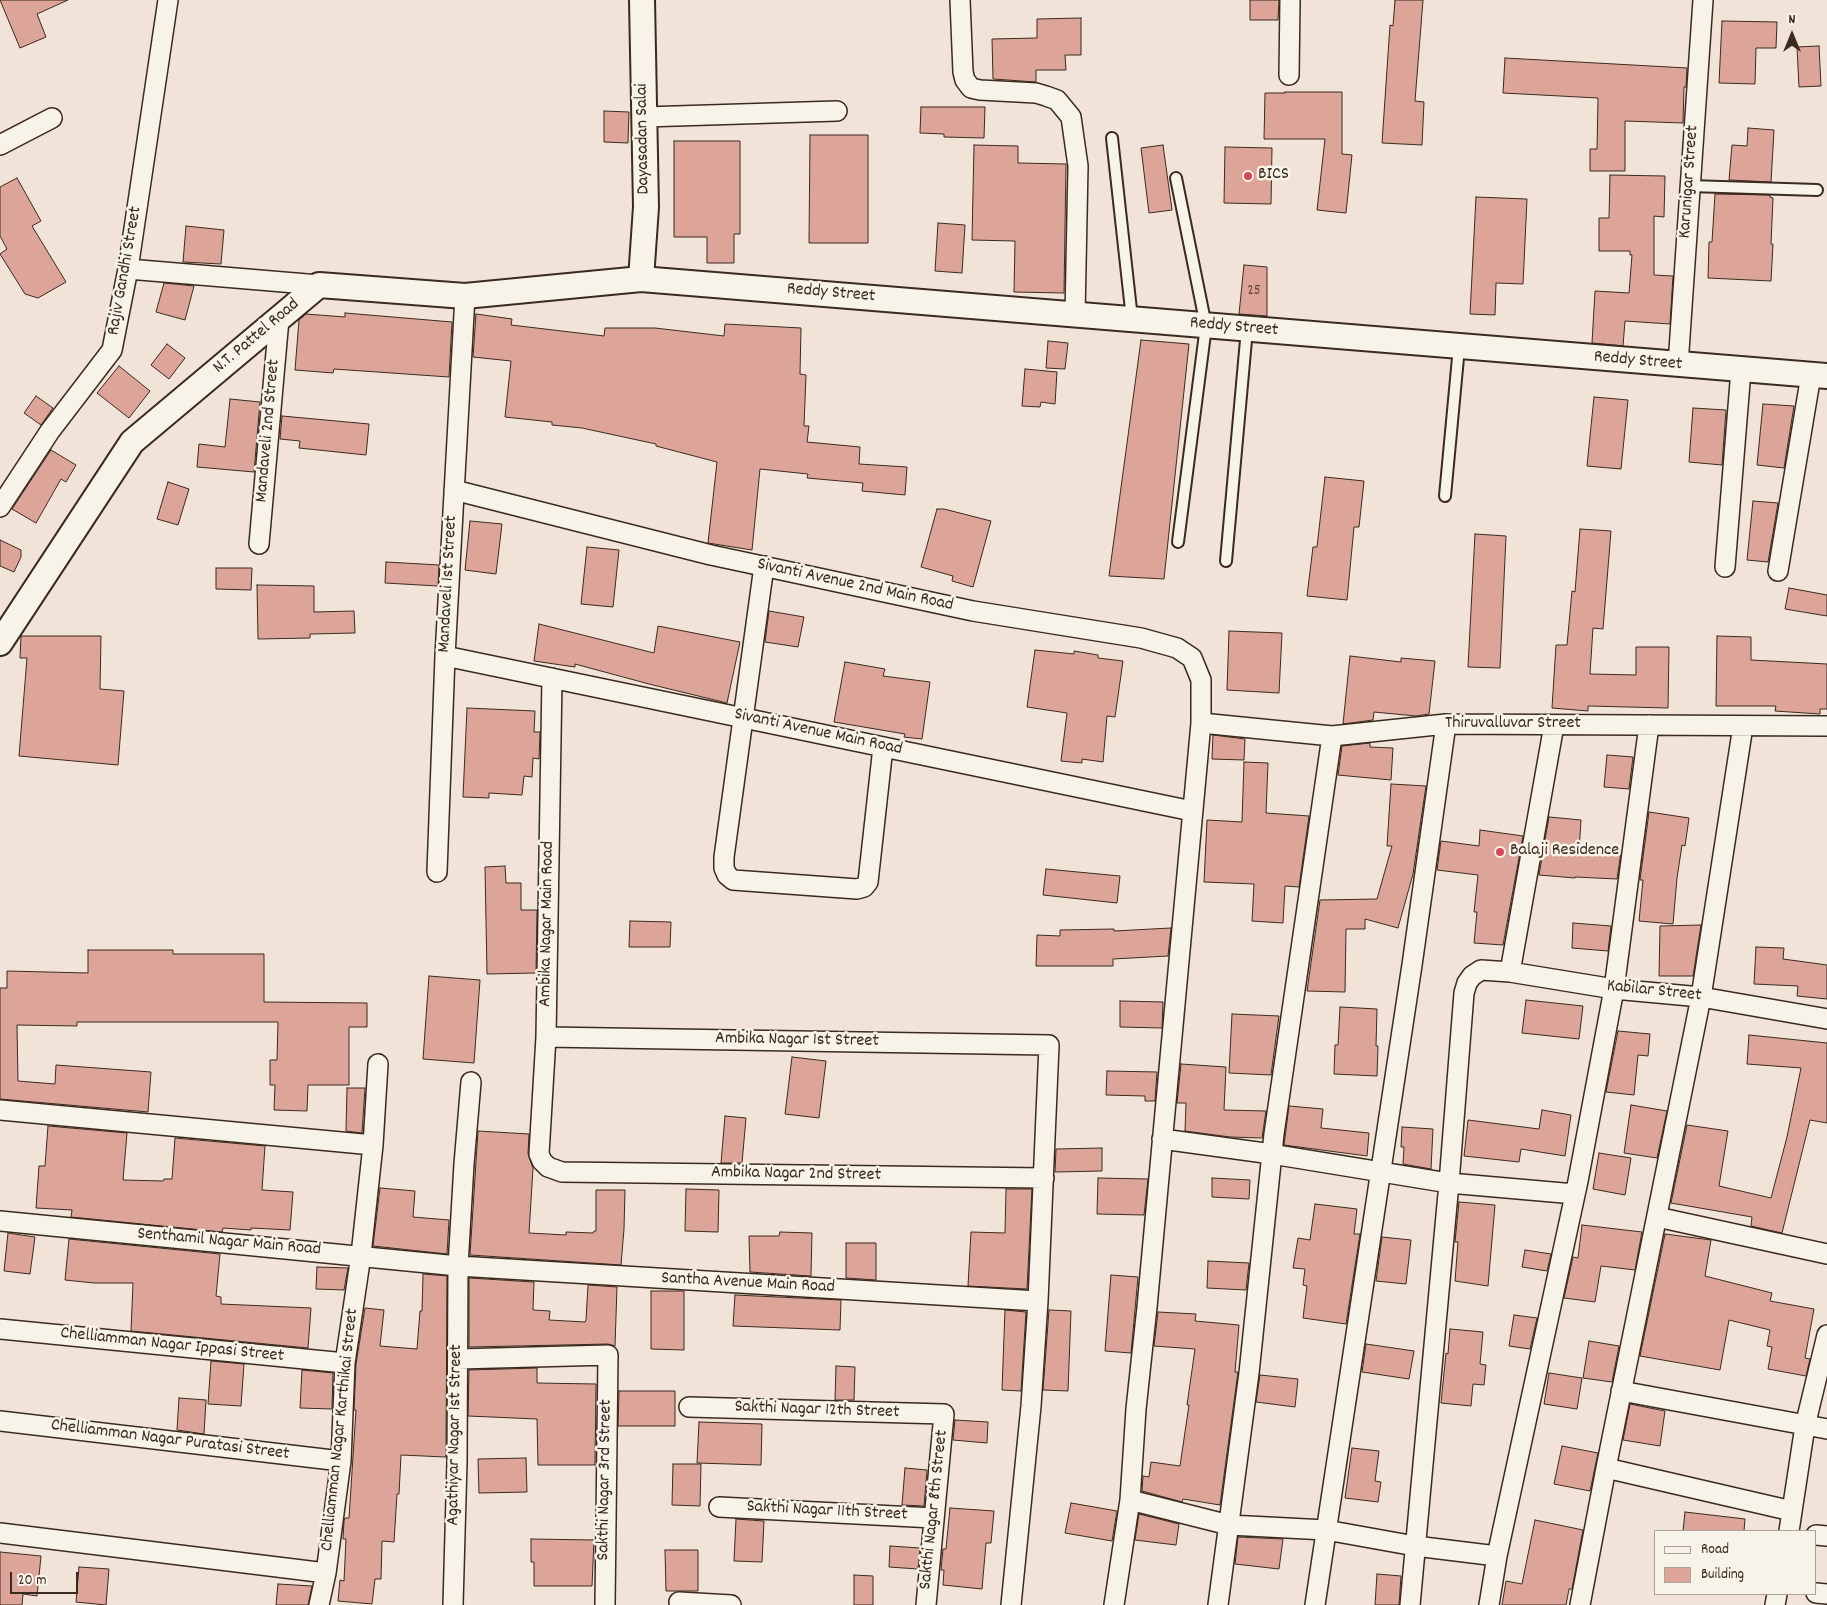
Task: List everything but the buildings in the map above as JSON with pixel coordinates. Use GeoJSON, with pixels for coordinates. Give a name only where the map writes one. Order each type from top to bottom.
{"type":"FeatureCollection","features":[{"type":"Feature","properties":{"kind":"street","name":"Rajiv Gandhi Street"},"geometry":{"type":"LineString","coordinates":[[0,507],[50,431],[112,350],[128,269],[168,0]]}},
{"type":"Feature","properties":{"kind":"street","name":"Dayasadan Salai"},"geometry":{"type":"LineString","coordinates":[[641,279],[646,207],[642,0]]}},
{"type":"Feature","properties":{"kind":"street"},"geometry":{"type":"LineString","coordinates":[[960,0],[963,72],[965,80],[971,88],[1036,93],[1057,100],[1071,117],[1078,166],[1075,315]]}},
{"type":"Feature","properties":{"kind":"street"},"geometry":{"type":"LineString","coordinates":[[1289,75],[1290,0]]}},
{"type":"Feature","properties":{"kind":"street","name":"Karunigar Street"},"geometry":{"type":"LineString","coordinates":[[1678,365],[1703,0]]}},
{"type":"Feature","properties":{"kind":"street"},"geometry":{"type":"LineString","coordinates":[[644,117],[837,111]]}},
{"type":"Feature","properties":{"kind":"street"},"geometry":{"type":"LineString","coordinates":[[0,145],[52,118]]}},
{"type":"Feature","properties":{"kind":"street"},"geometry":{"type":"LineString","coordinates":[[128,269],[464,296],[641,279]]}},
{"type":"Feature","properties":{"kind":"street","name":"Reddy Street"},"geometry":{"type":"LineString","coordinates":[[641,279],[1819,375]]}},
{"type":"Feature","properties":{"kind":"street","name":"N.T. Pattel Road"},"geometry":{"type":"LineString","coordinates":[[0,643],[132,442],[319,285]]}},
{"type":"Feature","properties":{"kind":"street","name":"Mandaveli 1st Street"},"geometry":{"type":"LineString","coordinates":[[437,872],[445,656],[464,296]]}},
{"type":"Feature","properties":{"kind":"street","name":"Mandaveli 2nd Street"},"geometry":{"type":"LineString","coordinates":[[259,544],[279,319]]}},
{"type":"Feature","properties":{"kind":"street"},"geometry":{"type":"LineString","coordinates":[[1725,567],[1741,370]]}},
{"type":"Feature","properties":{"kind":"street"},"geometry":{"type":"LineString","coordinates":[[1778,572],[1819,375]]}},
{"type":"Feature","properties":{"kind":"street","name":"Sivanti Avenue 2nd Main Road"},"geometry":{"type":"LineString","coordinates":[[454,490],[711,555],[973,610],[1141,638],[1177,648],[1192,658],[1201,680],[1201,722],[1136,1409],[1130,1500],[1114,1605]]}},
{"type":"Feature","properties":{"kind":"street"},"geometry":{"type":"LineString","coordinates":[[764,566],[724,858],[724,868],[727,875],[733,880],[857,889],[864,887],[868,882],[883,747]]}},
{"type":"Feature","properties":{"kind":"street","name":"Sivanti Avenue Main Road"},"geometry":{"type":"LineString","coordinates":[[445,656],[1192,811]]}},
{"type":"Feature","properties":{"kind":"street","name":"Ambika Nagar Main Road"},"geometry":{"type":"LineString","coordinates":[[548,1168],[539,1154],[546,1037],[552,678]]}},
{"type":"Feature","properties":{"kind":"street","name":"Thiruvalluvar Street"},"geometry":{"type":"LineString","coordinates":[[1201,722],[1332,736],[1446,724],[1827,726]]}},
{"type":"Feature","properties":{"kind":"street"},"geometry":{"type":"LineString","coordinates":[[1315,1605],[1412,965],[1446,724]]}},
{"type":"Feature","properties":{"kind":"street"},"geometry":{"type":"LineString","coordinates":[[1510,972],[1554,725]]}},
{"type":"Feature","properties":{"kind":"street"},"geometry":{"type":"LineString","coordinates":[[1489,1605],[1497,1556],[1575,1194],[1614,989],[1649,725]]}},
{"type":"Feature","properties":{"kind":"street"},"geometry":{"type":"LineString","coordinates":[[1580,1605],[1701,997],[1743,726]]}},
{"type":"Feature","properties":{"kind":"street"},"geometry":{"type":"LineString","coordinates":[[1218,1605],[1248,1373],[1272,1154],[1332,736]]}},
{"type":"Feature","properties":{"kind":"street","name":"Kabilar Street"},"geometry":{"type":"LineString","coordinates":[[1449,1183],[1464,994],[1467,983],[1472,976],[1481,970],[1510,972],[1614,989],[1701,997],[1827,1020]]}},
{"type":"Feature","properties":{"kind":"street","name":"Ambika Nagar 1st Street"},"geometry":{"type":"LineString","coordinates":[[546,1037],[1049,1045],[1044,1178]]}},
{"type":"Feature","properties":{"kind":"street","name":"Chelliamman Nagar Karthikai Street"},"geometry":{"type":"LineString","coordinates":[[320,1605],[341,1461],[345,1362],[361,1255],[373,1145],[378,1064]]}},
{"type":"Feature","properties":{"kind":"street","name":"Agathiyar Nagar 1st Street"},"geometry":{"type":"LineString","coordinates":[[453,1605],[457,1462],[458,1266],[471,1082]]}},
{"type":"Feature","properties":{"kind":"street"},"geometry":{"type":"LineString","coordinates":[[0,1110],[373,1145]]}},
{"type":"Feature","properties":{"kind":"street"},"geometry":{"type":"LineString","coordinates":[[1162,1139],[1272,1154],[1449,1183],[1575,1194]]}},
{"type":"Feature","properties":{"kind":"street","name":"Ambika Nagar 2nd Street"},"geometry":{"type":"LineString","coordinates":[[548,1168],[562,1172],[1044,1178]]}},
{"type":"Feature","properties":{"kind":"street"},"geometry":{"type":"LineString","coordinates":[[1011,1605],[1031,1406],[1044,1178]]}},
{"type":"Feature","properties":{"kind":"street"},"geometry":{"type":"LineString","coordinates":[[1410,1605],[1449,1183]]}},
{"type":"Feature","properties":{"kind":"street"},"geometry":{"type":"LineString","coordinates":[[1658,1217],[1827,1254]]}},
{"type":"Feature","properties":{"kind":"street","name":"Senthamil Nagar Main Road"},"geometry":{"type":"LineString","coordinates":[[0,1221],[458,1266]]}},
{"type":"Feature","properties":{"kind":"street","name":"Santha Avenue Main Road"},"geometry":{"type":"LineString","coordinates":[[458,1266],[1038,1301]]}},
{"type":"Feature","properties":{"kind":"street","name":"Chelliamman Nagar Ippasi Street"},"geometry":{"type":"LineString","coordinates":[[0,1329],[345,1362]]}},
{"type":"Feature","properties":{"kind":"street"},"geometry":{"type":"LineString","coordinates":[[1789,1530],[1805,1426],[1827,1335]]}},
{"type":"Feature","properties":{"kind":"street","name":"Sakthi Nagar 3rd Street"},"geometry":{"type":"LineString","coordinates":[[458,1359],[608,1355],[605,1605]]}},
{"type":"Feature","properties":{"kind":"street"},"geometry":{"type":"LineString","coordinates":[[1621,1392],[1827,1429]]}},
{"type":"Feature","properties":{"kind":"street","name":"Sakthi Nagar 12th Street"},"geometry":{"type":"LineString","coordinates":[[689,1407],[944,1414]]}},
{"type":"Feature","properties":{"kind":"street","name":"Sakthi Nagar 8th Street"},"geometry":{"type":"LineString","coordinates":[[926,1605],[944,1414]]}},
{"type":"Feature","properties":{"kind":"street","name":"Chelliamman Nagar Puratasi Street"},"geometry":{"type":"LineString","coordinates":[[0,1420],[341,1461]]}},
{"type":"Feature","properties":{"kind":"street"},"geometry":{"type":"LineString","coordinates":[[1606,1468],[1792,1511]]}},
{"type":"Feature","properties":{"kind":"street"},"geometry":{"type":"LineString","coordinates":[[1130,1500],[1229,1525],[1326,1530],[1415,1546],[1497,1556]]}},
{"type":"Feature","properties":{"kind":"street","name":"Sakthi Nagar 11th Street"},"geometry":{"type":"LineString","coordinates":[[719,1507],[934,1518]]}},
{"type":"Feature","properties":{"kind":"street"},"geometry":{"type":"LineString","coordinates":[[0,1533],[326,1573]]}},
{"type":"Feature","properties":{"kind":"street"},"geometry":{"type":"LineString","coordinates":[[679,1602],[731,1605]]}},
{"type":"Feature","properties":{"kind":"lane"},"geometry":{"type":"LineString","coordinates":[[1112,138],[1132,319]]}},
{"type":"Feature","properties":{"kind":"lane"},"geometry":{"type":"LineString","coordinates":[[1176,178],[1206,326],[1178,542]]}},
{"type":"Feature","properties":{"kind":"lane"},"geometry":{"type":"LineString","coordinates":[[1690,186],[1817,190]]}},
{"type":"Feature","properties":{"kind":"lane"},"geometry":{"type":"LineString","coordinates":[[1226,561],[1247,329]]}},
{"type":"Feature","properties":{"kind":"lane"},"geometry":{"type":"LineString","coordinates":[[1444,496],[1459,347]]}},
{"type":"Feature","properties":{"kind":"place","name":"BICS"},"geometry":{"type":"Point","coordinates":[1248,176]}},
{"type":"Feature","properties":{"kind":"place","name":"Balaji Residence"},"geometry":{"type":"Point","coordinates":[1500,852]}}]}
